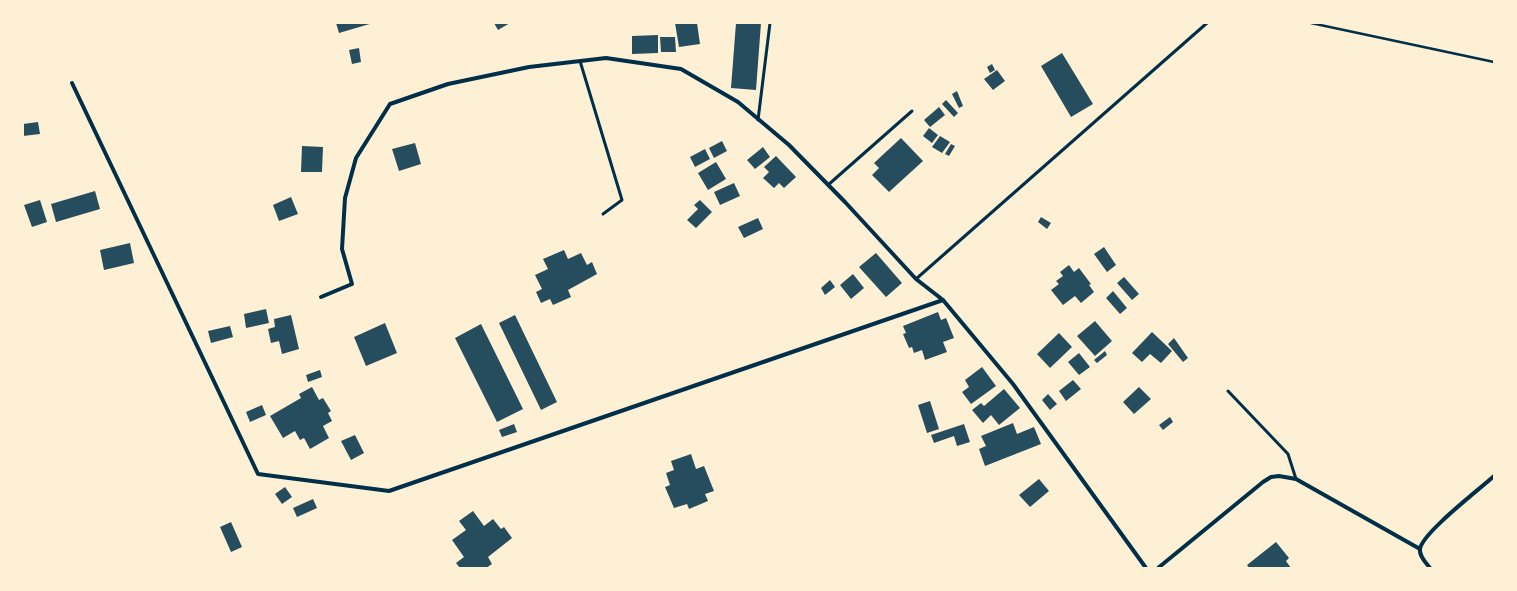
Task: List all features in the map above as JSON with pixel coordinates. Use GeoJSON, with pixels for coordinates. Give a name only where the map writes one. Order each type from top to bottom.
{"type":"FeatureCollection","features":[{"type":"Feature","properties":{"kind":"street"},"geometry":{"type":"LineString","coordinates":[[321,297],[352,284],[342,249],[346,198],[356,158],[390,104],[448,84],[529,67],[606,58],[681,69],[738,102],[789,145],[916,279],[943,300],[1014,384],[1146,568]]}},
{"type":"Feature","properties":{"kind":"street"},"geometry":{"type":"LineString","coordinates":[[72,83],[258,474],[389,491],[943,300]]}},
{"type":"Feature","properties":{"kind":"street"},"geometry":{"type":"LineString","coordinates":[[1158,568],[1263,482],[1271,477],[1279,476],[1296,479],[1420,549]]}},
{"type":"Feature","properties":{"kind":"street"},"geometry":{"type":"LineString","coordinates":[[1430,568],[1421,556],[1420,549],[1425,539],[1451,513],[1494,476]]}},
{"type":"Feature","properties":{"kind":"lane"},"geometry":{"type":"LineString","coordinates":[[758,120],[770,23]]}},
{"type":"Feature","properties":{"kind":"lane"},"geometry":{"type":"LineString","coordinates":[[916,279],[1207,23]]}},
{"type":"Feature","properties":{"kind":"lane"},"geometry":{"type":"LineString","coordinates":[[580,61],[622,200],[602,214]]}},
{"type":"Feature","properties":{"kind":"lane"},"geometry":{"type":"LineString","coordinates":[[828,185],[912,111]]}},
{"type":"Feature","properties":{"kind":"lane"},"geometry":{"type":"LineString","coordinates":[[1228,391],[1288,454],[1296,479]]}},
{"type":"Feature","properties":{"kind":"path"},"geometry":{"type":"LineString","coordinates":[[1311,23],[1494,62]]}},
{"type":"Feature","properties":{"kind":"building"},"geometry":{"type":"Polygon","coordinates":[[[336,23],[373,23],[339,33],[336,23]]]}},
{"type":"Feature","properties":{"kind":"building"},"geometry":{"type":"Polygon","coordinates":[[[494,23],[510,23],[498,30],[494,23]]]}},
{"type":"Feature","properties":{"kind":"building"},"geometry":{"type":"Polygon","coordinates":[[[675,23],[697,23],[700,44],[679,47],[675,23]]]}},
{"type":"Feature","properties":{"kind":"building"},"geometry":{"type":"Polygon","coordinates":[[[736,23],[761,23],[756,90],[731,88],[736,23]]]}},
{"type":"Feature","properties":{"kind":"building"},"geometry":{"type":"Polygon","coordinates":[[[658,35],[658,53],[632,54],[632,36],[658,35]]]}},
{"type":"Feature","properties":{"kind":"building"},"geometry":{"type":"Polygon","coordinates":[[[660,37],[675,37],[676,52],[661,52],[660,37]]]}},
{"type":"Feature","properties":{"kind":"building"},"geometry":{"type":"Polygon","coordinates":[[[359,48],[361,62],[352,64],[349,50],[359,48]]]}},
{"type":"Feature","properties":{"kind":"building"},"geometry":{"type":"Polygon","coordinates":[[[1062,53],[1093,104],[1071,117],[1041,66],[1062,53]]]}},
{"type":"Feature","properties":{"kind":"building"},"geometry":{"type":"Polygon","coordinates":[[[992,64],[995,70],[990,73],[987,67],[992,64]]]}},
{"type":"Feature","properties":{"kind":"building"},"geometry":{"type":"Polygon","coordinates":[[[997,70],[1005,81],[993,90],[984,79],[997,70]]]}},
{"type":"Feature","properties":{"kind":"building"},"geometry":{"type":"Polygon","coordinates":[[[957,91],[963,106],[959,108],[952,94],[957,91]]]}},
{"type":"Feature","properties":{"kind":"building"},"geometry":{"type":"Polygon","coordinates":[[[946,100],[958,113],[954,117],[942,104],[946,100]]]}},
{"type":"Feature","properties":{"kind":"building"},"geometry":{"type":"Polygon","coordinates":[[[939,107],[945,115],[930,127],[924,120],[939,107]]]}},
{"type":"Feature","properties":{"kind":"building"},"geometry":{"type":"Polygon","coordinates":[[[38,122],[40,134],[23,136],[23,124],[38,122]]]}},
{"type":"Feature","properties":{"kind":"building"},"geometry":{"type":"Polygon","coordinates":[[[929,128],[938,135],[932,143],[923,136],[929,128]]]}},
{"type":"Feature","properties":{"kind":"building"},"geometry":{"type":"Polygon","coordinates":[[[940,136],[950,142],[942,153],[932,147],[940,136]]]}},
{"type":"Feature","properties":{"kind":"building"},"geometry":{"type":"Polygon","coordinates":[[[901,138],[923,161],[889,192],[872,175],[879,168],[874,163],[901,138]]]}},
{"type":"Feature","properties":{"kind":"building"},"geometry":{"type":"Polygon","coordinates":[[[722,141],[727,151],[714,158],[709,148],[722,141]]]}},
{"type":"Feature","properties":{"kind":"building"},"geometry":{"type":"Polygon","coordinates":[[[415,143],[421,164],[399,171],[392,149],[415,143]]]}},
{"type":"Feature","properties":{"kind":"building"},"geometry":{"type":"Polygon","coordinates":[[[951,144],[955,146],[949,156],[945,154],[951,144]]]}},
{"type":"Feature","properties":{"kind":"building"},"geometry":{"type":"Polygon","coordinates":[[[302,146],[323,147],[322,172],[301,172],[302,146]]]}},
{"type":"Feature","properties":{"kind":"building"},"geometry":{"type":"Polygon","coordinates":[[[763,147],[770,157],[755,169],[747,160],[763,147]]]}},
{"type":"Feature","properties":{"kind":"building"},"geometry":{"type":"Polygon","coordinates":[[[705,149],[710,159],[695,167],[690,157],[705,149]]]}},
{"type":"Feature","properties":{"kind":"building"},"geometry":{"type":"Polygon","coordinates":[[[776,156],[796,177],[784,188],[779,183],[774,188],[763,178],[769,172],[764,167],[776,156]]]}},
{"type":"Feature","properties":{"kind":"building"},"geometry":{"type":"Polygon","coordinates":[[[716,162],[726,179],[708,190],[698,173],[716,162]]]}},
{"type":"Feature","properties":{"kind":"building"},"geometry":{"type":"Polygon","coordinates":[[[734,183],[740,196],[720,205],[714,192],[734,183]]]}},
{"type":"Feature","properties":{"kind":"building"},"geometry":{"type":"Polygon","coordinates":[[[95,191],[100,209],[56,222],[51,204],[95,191]]]}},
{"type":"Feature","properties":{"kind":"building"},"geometry":{"type":"Polygon","coordinates":[[[291,197],[298,214],[279,221],[273,205],[291,197]]]}},
{"type":"Feature","properties":{"kind":"building"},"geometry":{"type":"Polygon","coordinates":[[[40,200],[47,222],[32,227],[24,205],[40,200]]]}},
{"type":"Feature","properties":{"kind":"building"},"geometry":{"type":"Polygon","coordinates":[[[700,200],[712,212],[696,228],[687,220],[698,209],[694,205],[700,200]]]}},
{"type":"Feature","properties":{"kind":"building"},"geometry":{"type":"Polygon","coordinates":[[[1041,217],[1051,223],[1047,229],[1038,222],[1041,217]]]}},
{"type":"Feature","properties":{"kind":"building"},"geometry":{"type":"Polygon","coordinates":[[[758,218],[763,229],[744,238],[738,227],[758,218]]]}},
{"type":"Feature","properties":{"kind":"building"},"geometry":{"type":"Polygon","coordinates":[[[130,243],[134,263],[104,270],[100,250],[130,243]]]}},
{"type":"Feature","properties":{"kind":"building"},"geometry":{"type":"Polygon","coordinates":[[[1104,247],[1116,265],[1107,272],[1094,254],[1104,247]]]}},
{"type":"Feature","properties":{"kind":"building"},"geometry":{"type":"Polygon","coordinates":[[[564,250],[568,259],[581,253],[587,265],[592,262],[597,274],[568,290],[571,297],[553,305],[550,299],[541,303],[536,292],[542,289],[535,275],[548,269],[543,259],[564,250]]]}},
{"type":"Feature","properties":{"kind":"building"},"geometry":{"type":"Polygon","coordinates":[[[876,253],[902,283],[886,297],[859,267],[876,253]]]}},
{"type":"Feature","properties":{"kind":"building"},"geometry":{"type":"Polygon","coordinates":[[[1069,265],[1074,272],[1079,268],[1091,284],[1089,285],[1094,292],[1081,303],[1075,296],[1063,305],[1051,290],[1059,284],[1056,281],[1063,276],[1060,272],[1069,265]]]}},
{"type":"Feature","properties":{"kind":"building"},"geometry":{"type":"Polygon","coordinates":[[[853,274],[864,288],[851,299],[840,285],[853,274]]]}},
{"type":"Feature","properties":{"kind":"building"},"geometry":{"type":"Polygon","coordinates":[[[1124,277],[1139,294],[1132,300],[1117,283],[1124,277]]]}},
{"type":"Feature","properties":{"kind":"building"},"geometry":{"type":"Polygon","coordinates":[[[830,280],[835,287],[825,295],[821,288],[830,280]]]}},
{"type":"Feature","properties":{"kind":"building"},"geometry":{"type":"Polygon","coordinates":[[[1113,291],[1127,308],[1120,314],[1106,298],[1113,291]]]}},
{"type":"Feature","properties":{"kind":"building"},"geometry":{"type":"Polygon","coordinates":[[[266,309],[269,323],[246,328],[244,314],[266,309]]]}},
{"type":"Feature","properties":{"kind":"building"},"geometry":{"type":"Polygon","coordinates":[[[938,312],[941,320],[946,318],[954,338],[943,342],[947,352],[925,360],[922,350],[914,353],[912,347],[909,348],[903,334],[906,333],[903,326],[938,312]]]}},
{"type":"Feature","properties":{"kind":"building"},"geometry":{"type":"Polygon","coordinates":[[[291,315],[299,349],[282,354],[279,341],[271,343],[268,329],[275,327],[274,319],[291,315]]]}},
{"type":"Feature","properties":{"kind":"building"},"geometry":{"type":"Polygon","coordinates":[[[515,315],[557,402],[541,410],[499,323],[515,315]]]}},
{"type":"Feature","properties":{"kind":"building"},"geometry":{"type":"Polygon","coordinates":[[[1095,321],[1112,341],[1095,356],[1077,336],[1095,321]]]}},
{"type":"Feature","properties":{"kind":"building"},"geometry":{"type":"Polygon","coordinates":[[[385,323],[397,353],[366,366],[354,337],[385,323]]]}},
{"type":"Feature","properties":{"kind":"building"},"geometry":{"type":"Polygon","coordinates":[[[481,324],[523,409],[497,422],[455,338],[481,324]]]}},
{"type":"Feature","properties":{"kind":"building"},"geometry":{"type":"Polygon","coordinates":[[[230,326],[233,337],[211,343],[208,331],[230,326]]]}},
{"type":"Feature","properties":{"kind":"building"},"geometry":{"type":"Polygon","coordinates":[[[1152,332],[1172,351],[1161,363],[1150,354],[1142,362],[1132,353],[1152,332]]]}},
{"type":"Feature","properties":{"kind":"building"},"geometry":{"type":"Polygon","coordinates":[[[1059,333],[1072,347],[1050,368],[1037,354],[1059,333]]]}},
{"type":"Feature","properties":{"kind":"building"},"geometry":{"type":"Polygon","coordinates":[[[1174,338],[1188,358],[1183,362],[1168,344],[1174,338]]]}},
{"type":"Feature","properties":{"kind":"building"},"geometry":{"type":"Polygon","coordinates":[[[1105,351],[1107,355],[1097,363],[1094,360],[1105,351]]]}},
{"type":"Feature","properties":{"kind":"building"},"geometry":{"type":"Polygon","coordinates":[[[1079,353],[1090,367],[1079,375],[1068,362],[1079,353]]]}},
{"type":"Feature","properties":{"kind":"building"},"geometry":{"type":"Polygon","coordinates":[[[982,367],[996,386],[971,404],[962,392],[969,387],[965,380],[982,367]]]}},
{"type":"Feature","properties":{"kind":"building"},"geometry":{"type":"Polygon","coordinates":[[[320,370],[322,377],[308,382],[306,375],[320,370]]]}},
{"type":"Feature","properties":{"kind":"building"},"geometry":{"type":"Polygon","coordinates":[[[1073,380],[1081,389],[1066,401],[1059,391],[1073,380]]]}},
{"type":"Feature","properties":{"kind":"building"},"geometry":{"type":"Polygon","coordinates":[[[312,387],[319,400],[323,398],[331,411],[328,413],[332,421],[323,426],[329,438],[310,449],[304,438],[300,440],[295,431],[283,438],[270,416],[301,398],[299,394],[312,387]]]}},
{"type":"Feature","properties":{"kind":"building"},"geometry":{"type":"Polygon","coordinates":[[[1139,387],[1151,399],[1134,414],[1123,402],[1139,387]]]}},
{"type":"Feature","properties":{"kind":"building"},"geometry":{"type":"Polygon","coordinates":[[[1004,389],[1020,408],[999,425],[991,415],[983,423],[972,410],[981,403],[984,406],[1004,389]]]}},
{"type":"Feature","properties":{"kind":"building"},"geometry":{"type":"Polygon","coordinates":[[[1048,394],[1057,404],[1050,410],[1042,400],[1048,394]]]}},
{"type":"Feature","properties":{"kind":"building"},"geometry":{"type":"Polygon","coordinates":[[[930,401],[939,429],[927,433],[918,405],[930,401]]]}},
{"type":"Feature","properties":{"kind":"building"},"geometry":{"type":"Polygon","coordinates":[[[262,405],[266,415],[250,422],[246,412],[262,405]]]}},
{"type":"Feature","properties":{"kind":"building"},"geometry":{"type":"Polygon","coordinates":[[[1170,417],[1173,422],[1163,430],[1159,425],[1170,417]]]}},
{"type":"Feature","properties":{"kind":"building"},"geometry":{"type":"Polygon","coordinates":[[[1013,423],[1017,434],[1034,427],[1041,444],[985,466],[979,449],[986,446],[981,436],[1013,423]]]}},
{"type":"Feature","properties":{"kind":"building"},"geometry":{"type":"Polygon","coordinates":[[[514,424],[517,432],[502,437],[499,430],[514,424]]]}},
{"type":"Feature","properties":{"kind":"building"},"geometry":{"type":"Polygon","coordinates":[[[964,424],[970,442],[957,446],[954,436],[934,443],[931,435],[964,424]]]}},
{"type":"Feature","properties":{"kind":"building"},"geometry":{"type":"Polygon","coordinates":[[[355,435],[364,453],[351,460],[341,441],[355,435]]]}},
{"type":"Feature","properties":{"kind":"building"},"geometry":{"type":"Polygon","coordinates":[[[691,454],[696,469],[704,466],[714,491],[705,494],[708,501],[689,509],[687,504],[674,508],[665,487],[670,485],[666,473],[674,470],[671,461],[691,454]]]}},
{"type":"Feature","properties":{"kind":"building"},"geometry":{"type":"Polygon","coordinates":[[[1039,479],[1049,491],[1030,507],[1019,495],[1039,479]]]}},
{"type":"Feature","properties":{"kind":"building"},"geometry":{"type":"Polygon","coordinates":[[[285,487],[292,497],[282,504],[275,494],[285,487]]]}},
{"type":"Feature","properties":{"kind":"building"},"geometry":{"type":"Polygon","coordinates":[[[313,499],[317,508],[297,517],[293,508],[313,499]]]}},
{"type":"Feature","properties":{"kind":"building"},"geometry":{"type":"Polygon","coordinates":[[[473,511],[484,526],[493,519],[501,529],[504,527],[512,538],[488,557],[492,564],[486,568],[460,568],[456,563],[464,557],[452,540],[466,530],[459,521],[473,511]]]}},
{"type":"Feature","properties":{"kind":"building"},"geometry":{"type":"Polygon","coordinates":[[[231,522],[242,547],[231,552],[220,527],[231,522]]]}},
{"type":"Feature","properties":{"kind":"building"},"geometry":{"type":"Polygon","coordinates":[[[1276,542],[1289,558],[1286,561],[1291,568],[1249,568],[1247,565],[1276,542]]]}}]}
